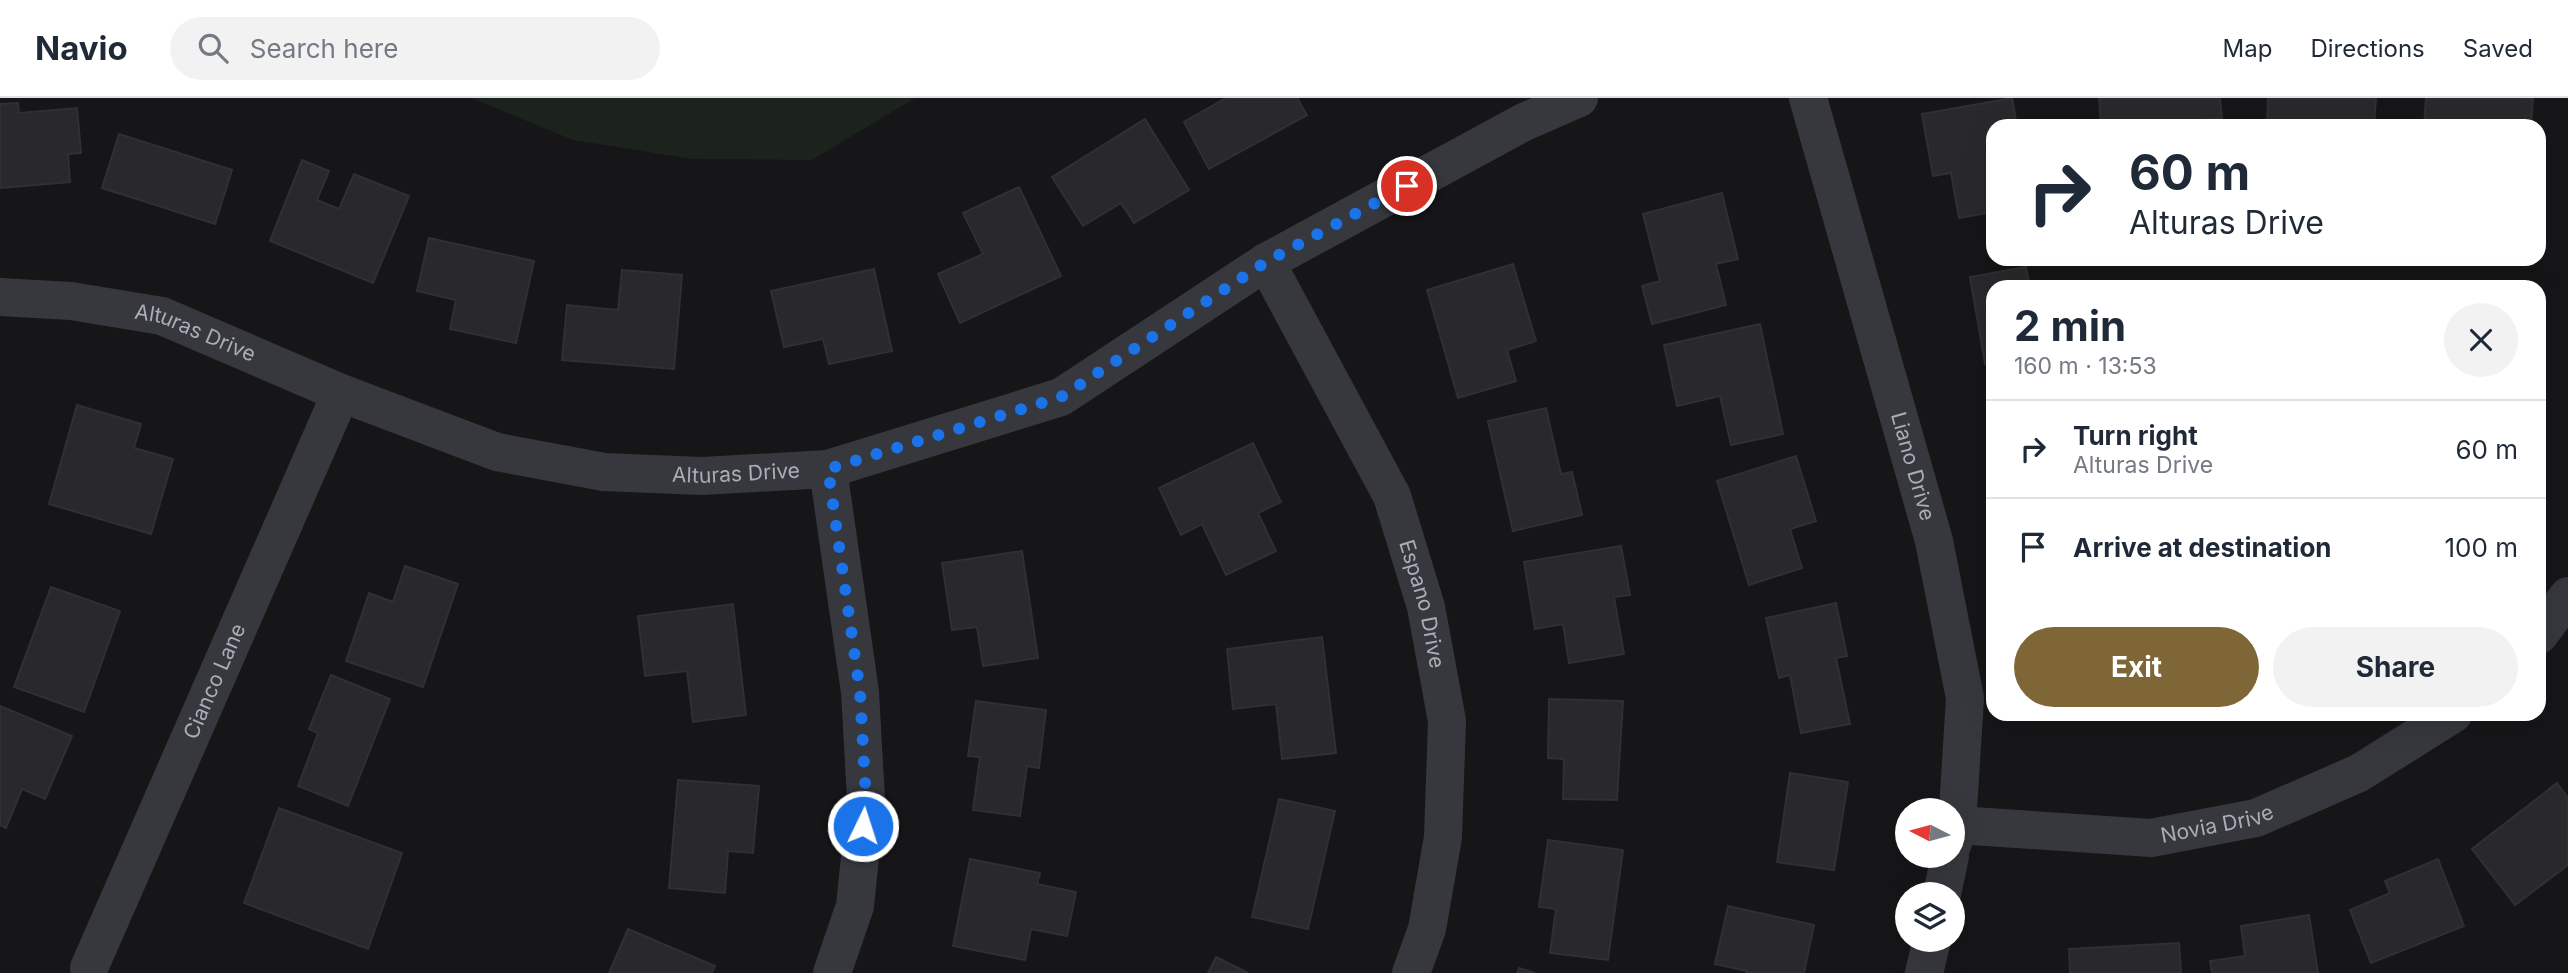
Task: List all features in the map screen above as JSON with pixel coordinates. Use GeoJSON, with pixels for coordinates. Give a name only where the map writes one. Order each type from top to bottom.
{"type":"FeatureCollection","features":[{"type":"Feature","properties":{"kind":"street","name":"Alturas Drive"},"geometry":{"type":"LineString","coordinates":[[0,297],[71,301],[162,316],[341,393],[497,452],[604,472],[702,476],[828,469],[1061,397],[1266,262],[1524,122],[1579,98]]}},
{"type":"Feature","properties":{"kind":"street","name":"Liano Drive"},"geometry":{"type":"LineString","coordinates":[[1808,98],[1934,541],[1965,698],[1957,798]]}},
{"type":"Feature","properties":{"kind":"street","name":"Espano Drive"},"geometry":{"type":"LineString","coordinates":[[1266,262],[1392,496],[1426,607],[1447,721],[1443,837],[1427,929],[1411,973]]}},
{"type":"Feature","properties":{"kind":"street","name":"Cianco Lane"},"geometry":{"type":"LineString","coordinates":[[89,968],[341,393]]}},
{"type":"Feature","properties":{"kind":"street"},"geometry":{"type":"LineString","coordinates":[[828,469],[860,692],[866,799],[855,906],[832,973]]}},
{"type":"Feature","properties":{"kind":"street"},"geometry":{"type":"LineString","coordinates":[[2546,626],[2568,596]]}},
{"type":"Feature","properties":{"kind":"street","name":"Novia Drive"},"geometry":{"type":"LineString","coordinates":[[1965,841],[2151,838],[2256,818],[2359,773],[2443,721]]}},
{"type":"Feature","properties":{"kind":"street"},"geometry":{"type":"LineString","coordinates":[[1924,973],[1929,952]]}},
{"type":"Feature","properties":{"kind":"shaded area"},"geometry":{"type":"Polygon","coordinates":[[[471,98],[915,98],[812,160],[692,159],[573,140],[471,98]]]}},
{"type":"Feature","properties":{"kind":"building"},"geometry":{"type":"Polygon","coordinates":[[[1226,98],[1297,98],[1307,115],[1209,169],[1184,122],[1226,98]]]}},
{"type":"Feature","properties":{"kind":"building"},"geometry":{"type":"Polygon","coordinates":[[[2012,98],[2016,119],[1986,119],[1986,213],[1959,218],[1951,173],[1933,176],[1922,114],[2012,98]]]}},
{"type":"Feature","properties":{"kind":"building"},"geometry":{"type":"Polygon","coordinates":[[[2099,98],[2220,98],[2222,118],[2212,119],[2100,119],[2099,98]]]}},
{"type":"Feature","properties":{"kind":"building"},"geometry":{"type":"Polygon","coordinates":[[[2268,98],[2376,98],[2374,119],[2267,119],[2268,98]]]}},
{"type":"Feature","properties":{"kind":"building"},"geometry":{"type":"Polygon","coordinates":[[[2426,98],[2533,98],[2532,119],[2424,119],[2426,98]]]}},
{"type":"Feature","properties":{"kind":"building"},"geometry":{"type":"Polygon","coordinates":[[[18,103],[19,113],[77,108],[81,153],[68,154],[70,182],[0,188],[0,104],[18,103]]]}},
{"type":"Feature","properties":{"kind":"building"},"geometry":{"type":"Polygon","coordinates":[[[1145,119],[1189,190],[1134,223],[1121,203],[1083,226],[1052,177],[1145,119]]]}},
{"type":"Feature","properties":{"kind":"building"},"geometry":{"type":"Polygon","coordinates":[[[119,134],[232,170],[215,224],[102,188],[119,134]]]}},
{"type":"Feature","properties":{"kind":"building"},"geometry":{"type":"Polygon","coordinates":[[[302,160],[329,171],[317,200],[339,209],[354,174],[409,196],[373,283],[270,241],[302,160]]]}},
{"type":"Feature","properties":{"kind":"building"},"geometry":{"type":"Polygon","coordinates":[[[1019,187],[1061,276],[960,323],[938,274],[983,254],[963,213],[1019,187]]]}},
{"type":"Feature","properties":{"kind":"building"},"geometry":{"type":"Polygon","coordinates":[[[1722,193],[1738,259],[1716,264],[1726,305],[1652,324],[1642,286],[1660,281],[1643,214],[1722,193]]]}},
{"type":"Feature","properties":{"kind":"building"},"geometry":{"type":"Polygon","coordinates":[[[429,238],[534,261],[516,343],[450,329],[456,300],[417,291],[429,238]]]}},
{"type":"Feature","properties":{"kind":"building"},"geometry":{"type":"Polygon","coordinates":[[[1513,264],[1536,341],[1507,350],[1516,381],[1458,398],[1427,290],[1513,264]]]}},
{"type":"Feature","properties":{"kind":"building"},"geometry":{"type":"Polygon","coordinates":[[[2026,267],[2029,280],[1986,280],[1986,364],[1985,364],[1970,277],[2026,267]]]}},
{"type":"Feature","properties":{"kind":"building"},"geometry":{"type":"Polygon","coordinates":[[[874,269],[892,351],[829,364],[823,339],[784,347],[771,291],[874,269]]]}},
{"type":"Feature","properties":{"kind":"building"},"geometry":{"type":"Polygon","coordinates":[[[622,270],[682,275],[674,369],[562,360],[567,305],[618,310],[622,270]]]}},
{"type":"Feature","properties":{"kind":"building"},"geometry":{"type":"Polygon","coordinates":[[[1760,324],[1783,434],[1731,445],[1720,396],[1677,406],[1664,345],[1760,324]]]}},
{"type":"Feature","properties":{"kind":"building"},"geometry":{"type":"Polygon","coordinates":[[[77,405],[141,424],[134,448],[173,459],[151,534],[49,504],[77,405]]]}},
{"type":"Feature","properties":{"kind":"building"},"geometry":{"type":"Polygon","coordinates":[[[1546,408],[1561,474],[1572,472],[1582,515],[1513,531],[1488,421],[1546,408]]]}},
{"type":"Feature","properties":{"kind":"building"},"geometry":{"type":"Polygon","coordinates":[[[1253,443],[1281,502],[1258,513],[1276,551],[1226,575],[1202,524],[1181,535],[1159,488],[1253,443]]]}},
{"type":"Feature","properties":{"kind":"building"},"geometry":{"type":"Polygon","coordinates":[[[1796,456],[1816,521],[1790,529],[1802,568],[1749,585],[1717,481],[1796,456]]]}},
{"type":"Feature","properties":{"kind":"building"},"geometry":{"type":"Polygon","coordinates":[[[1621,546],[1630,595],[1614,597],[1624,654],[1569,663],[1563,624],[1535,629],[1524,562],[1621,546]]]}},
{"type":"Feature","properties":{"kind":"building"},"geometry":{"type":"Polygon","coordinates":[[[1022,551],[1038,658],[983,666],[977,627],[952,630],[942,563],[1022,551]]]}},
{"type":"Feature","properties":{"kind":"building"},"geometry":{"type":"Polygon","coordinates":[[[405,566],[458,584],[423,687],[346,661],[369,593],[393,602],[405,566]]]}},
{"type":"Feature","properties":{"kind":"building"},"geometry":{"type":"Polygon","coordinates":[[[51,587],[120,611],[84,712],[14,687],[51,587]]]}},
{"type":"Feature","properties":{"kind":"building"},"geometry":{"type":"Polygon","coordinates":[[[1836,603],[1847,656],[1836,658],[1850,724],[1801,733],[1790,675],[1779,678],[1766,618],[1836,603]]]}},
{"type":"Feature","properties":{"kind":"building"},"geometry":{"type":"Polygon","coordinates":[[[733,604],[746,715],[693,722],[687,671],[645,676],[638,616],[733,604]]]}},
{"type":"Feature","properties":{"kind":"building"},"geometry":{"type":"Polygon","coordinates":[[[1322,637],[1336,753],[1282,759],[1276,704],[1233,709],[1227,649],[1322,637]]]}},
{"type":"Feature","properties":{"kind":"building"},"geometry":{"type":"Polygon","coordinates":[[[331,675],[390,699],[348,806],[298,786],[318,733],[309,729],[331,675]]]}},
{"type":"Feature","properties":{"kind":"building"},"geometry":{"type":"Polygon","coordinates":[[[1549,699],[1623,701],[1617,800],[1563,799],[1564,759],[1548,758],[1549,699]]]}},
{"type":"Feature","properties":{"kind":"building"},"geometry":{"type":"Polygon","coordinates":[[[976,701],[1046,710],[1039,768],[1027,766],[1020,816],[973,810],[980,757],[968,756],[976,701]]]}},
{"type":"Feature","properties":{"kind":"building"},"geometry":{"type":"Polygon","coordinates":[[[0,706],[72,736],[45,799],[22,789],[6,828],[0,825],[0,706]]]}},
{"type":"Feature","properties":{"kind":"building"},"geometry":{"type":"Polygon","coordinates":[[[1790,773],[1848,782],[1834,870],[1777,862],[1790,773]]]}},
{"type":"Feature","properties":{"kind":"building"},"geometry":{"type":"Polygon","coordinates":[[[678,780],[759,786],[753,853],[728,851],[725,893],[669,888],[678,780]]]}},
{"type":"Feature","properties":{"kind":"building"},"geometry":{"type":"Polygon","coordinates":[[[2557,783],[2568,798],[2568,865],[2515,905],[2472,849],[2557,783]]]}},
{"type":"Feature","properties":{"kind":"building"},"geometry":{"type":"Polygon","coordinates":[[[1279,799],[1335,811],[1308,929],[1252,917],[1279,799]]]}},
{"type":"Feature","properties":{"kind":"building"},"geometry":{"type":"Polygon","coordinates":[[[279,808],[402,853],[368,949],[244,903],[279,808]]]}},
{"type":"Feature","properties":{"kind":"building"},"geometry":{"type":"Polygon","coordinates":[[[1548,840],[1623,850],[1608,960],[1550,953],[1556,909],[1539,907],[1548,840]]]}},
{"type":"Feature","properties":{"kind":"building"},"geometry":{"type":"Polygon","coordinates":[[[970,859],[1040,873],[1037,884],[1076,892],[1067,936],[1031,929],[1025,960],[953,946],[970,859]]]}},
{"type":"Feature","properties":{"kind":"building"},"geometry":{"type":"Polygon","coordinates":[[[2438,859],[2464,926],[2371,963],[2350,910],[2390,893],[2385,881],[2438,859]]]}},
{"type":"Feature","properties":{"kind":"building"},"geometry":{"type":"Polygon","coordinates":[[[1728,906],[1814,925],[1804,973],[1746,973],[1747,971],[1715,964],[1728,906]]]}},
{"type":"Feature","properties":{"kind":"building"},"geometry":{"type":"Polygon","coordinates":[[[2309,915],[2318,973],[2212,973],[2210,961],[2245,956],[2241,926],[2309,915]]]}},
{"type":"Feature","properties":{"kind":"building"},"geometry":{"type":"Polygon","coordinates":[[[628,929],[715,966],[712,973],[609,973],[628,929]]]}},
{"type":"Feature","properties":{"kind":"building"},"geometry":{"type":"Polygon","coordinates":[[[2179,943],[2181,973],[2070,973],[2069,949],[2179,943]]]}},
{"type":"Feature","properties":{"kind":"building"},"geometry":{"type":"Polygon","coordinates":[[[1216,957],[1248,973],[1208,973],[1216,957]]]}},
{"type":"Feature","properties":{"kind":"building"},"geometry":{"type":"Polygon","coordinates":[[[1519,968],[1535,973],[1517,973],[1519,968]]]}},
{"type":"Feature","properties":{"kind":"route"},"geometry":{"type":"LineString","coordinates":[[863,826],[866,799],[860,692],[828,469],[1061,397],[1266,262],[1407,186]]}}]}
